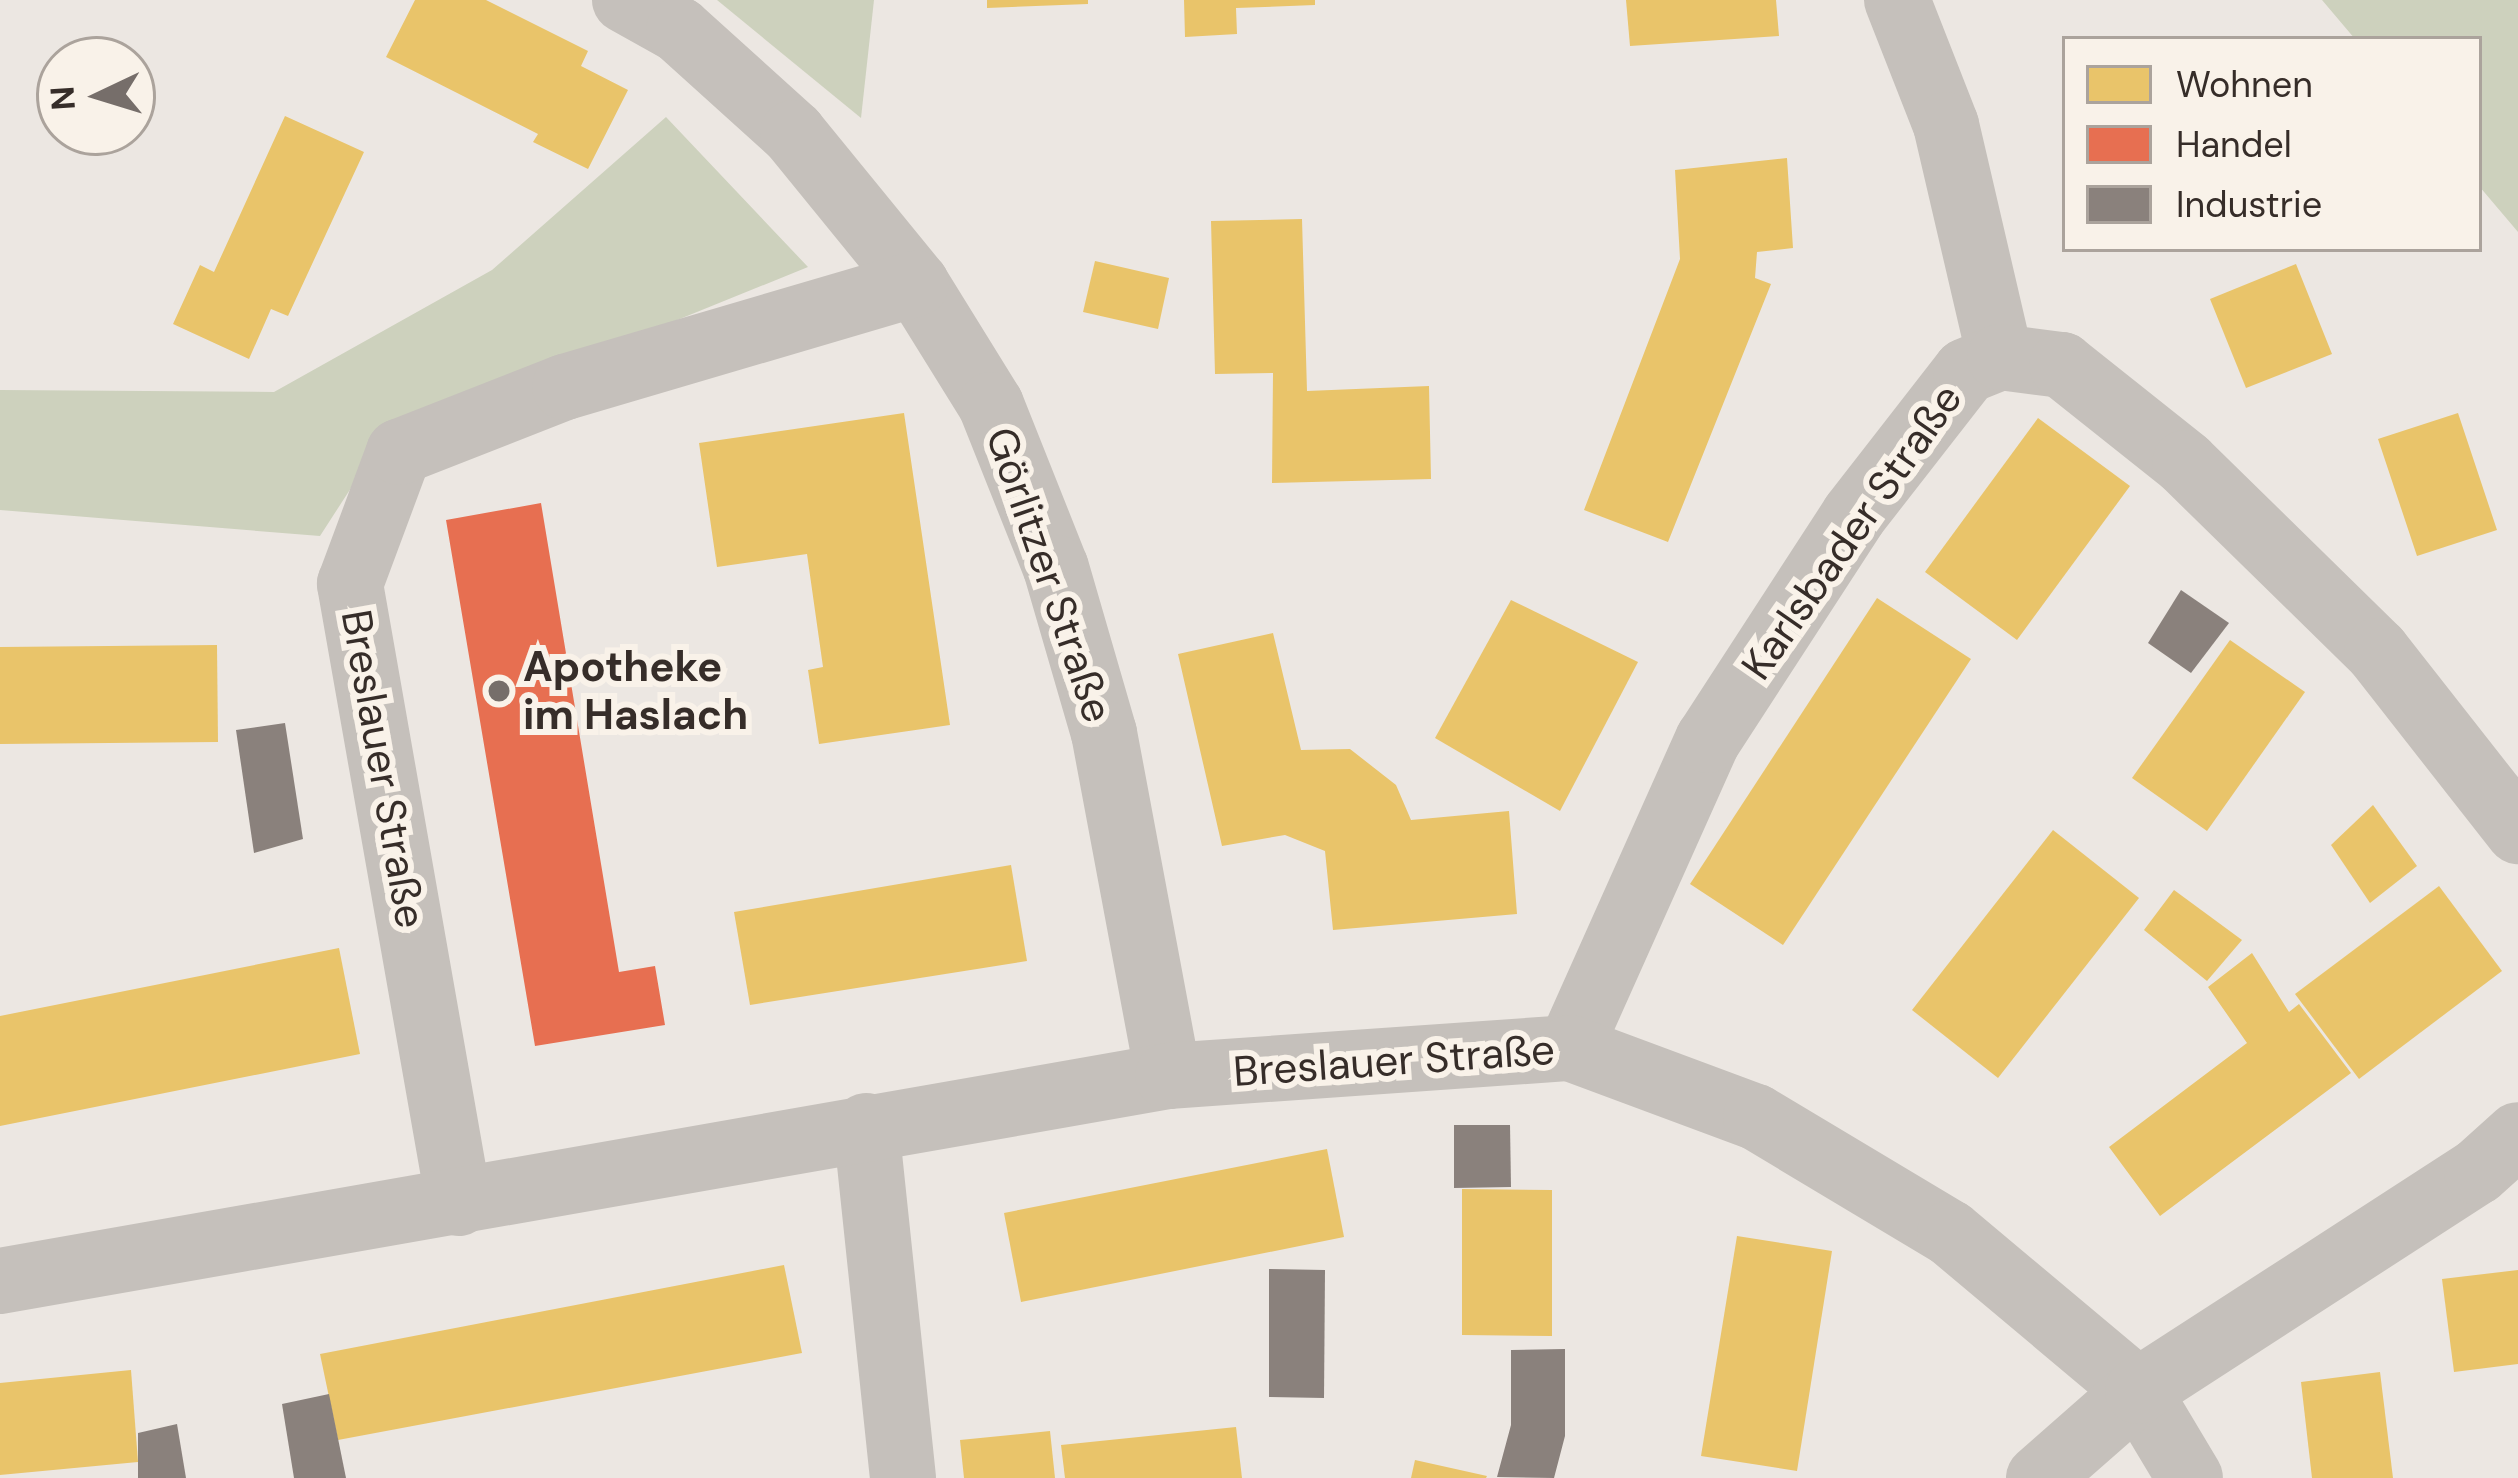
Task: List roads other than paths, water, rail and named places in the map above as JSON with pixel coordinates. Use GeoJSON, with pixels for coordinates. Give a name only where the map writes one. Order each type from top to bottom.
{"type":"FeatureCollection","features":[{"type":"Feature","properties":{"kind":"street","name":"Görlitzer Straße"},"geometry":{"type":"LineString","coordinates":[[625,0],[680,30],[793,133],[916,284],[991,405],[1056,568],[1104,734],[1168,1076]]}},
{"type":"Feature","properties":{"kind":"street"},"geometry":{"type":"LineString","coordinates":[[1897,0],[1946,125],[2000,357]]}},
{"type":"Feature","properties":{"kind":"street","name":"Breslauer Straße"},"geometry":{"type":"LineString","coordinates":[[459,1203],[350,584],[399,452],[565,387],[916,284]]}},
{"type":"Feature","properties":{"kind":"street","name":"Karlsbader Straße"},"geometry":{"type":"LineString","coordinates":[[1570,1048],[1708,740],[1854,515],[1966,371],[2000,357],[2062,365],[2185,463],[2378,651],[2518,831]]}},
{"type":"Feature","properties":{"kind":"street","name":"Breslauer Straße"},"geometry":{"type":"LineString","coordinates":[[0,1281],[1168,1076],[1570,1048],[1756,1117],[1950,1233],[2138,1390],[2190,1478]]}},
{"type":"Feature","properties":{"kind":"street"},"geometry":{"type":"LineString","coordinates":[[866,1126],[903,1478]]}},
{"type":"Feature","properties":{"kind":"street"},"geometry":{"type":"LineString","coordinates":[[2039,1478],[2138,1390],[2477,1172],[2518,1136]]}},
{"type":"Feature","properties":{"kind":"place","name":"Apotheke im Haslach"},"geometry":{"type":"Point","coordinates":[499,691]}}]}
